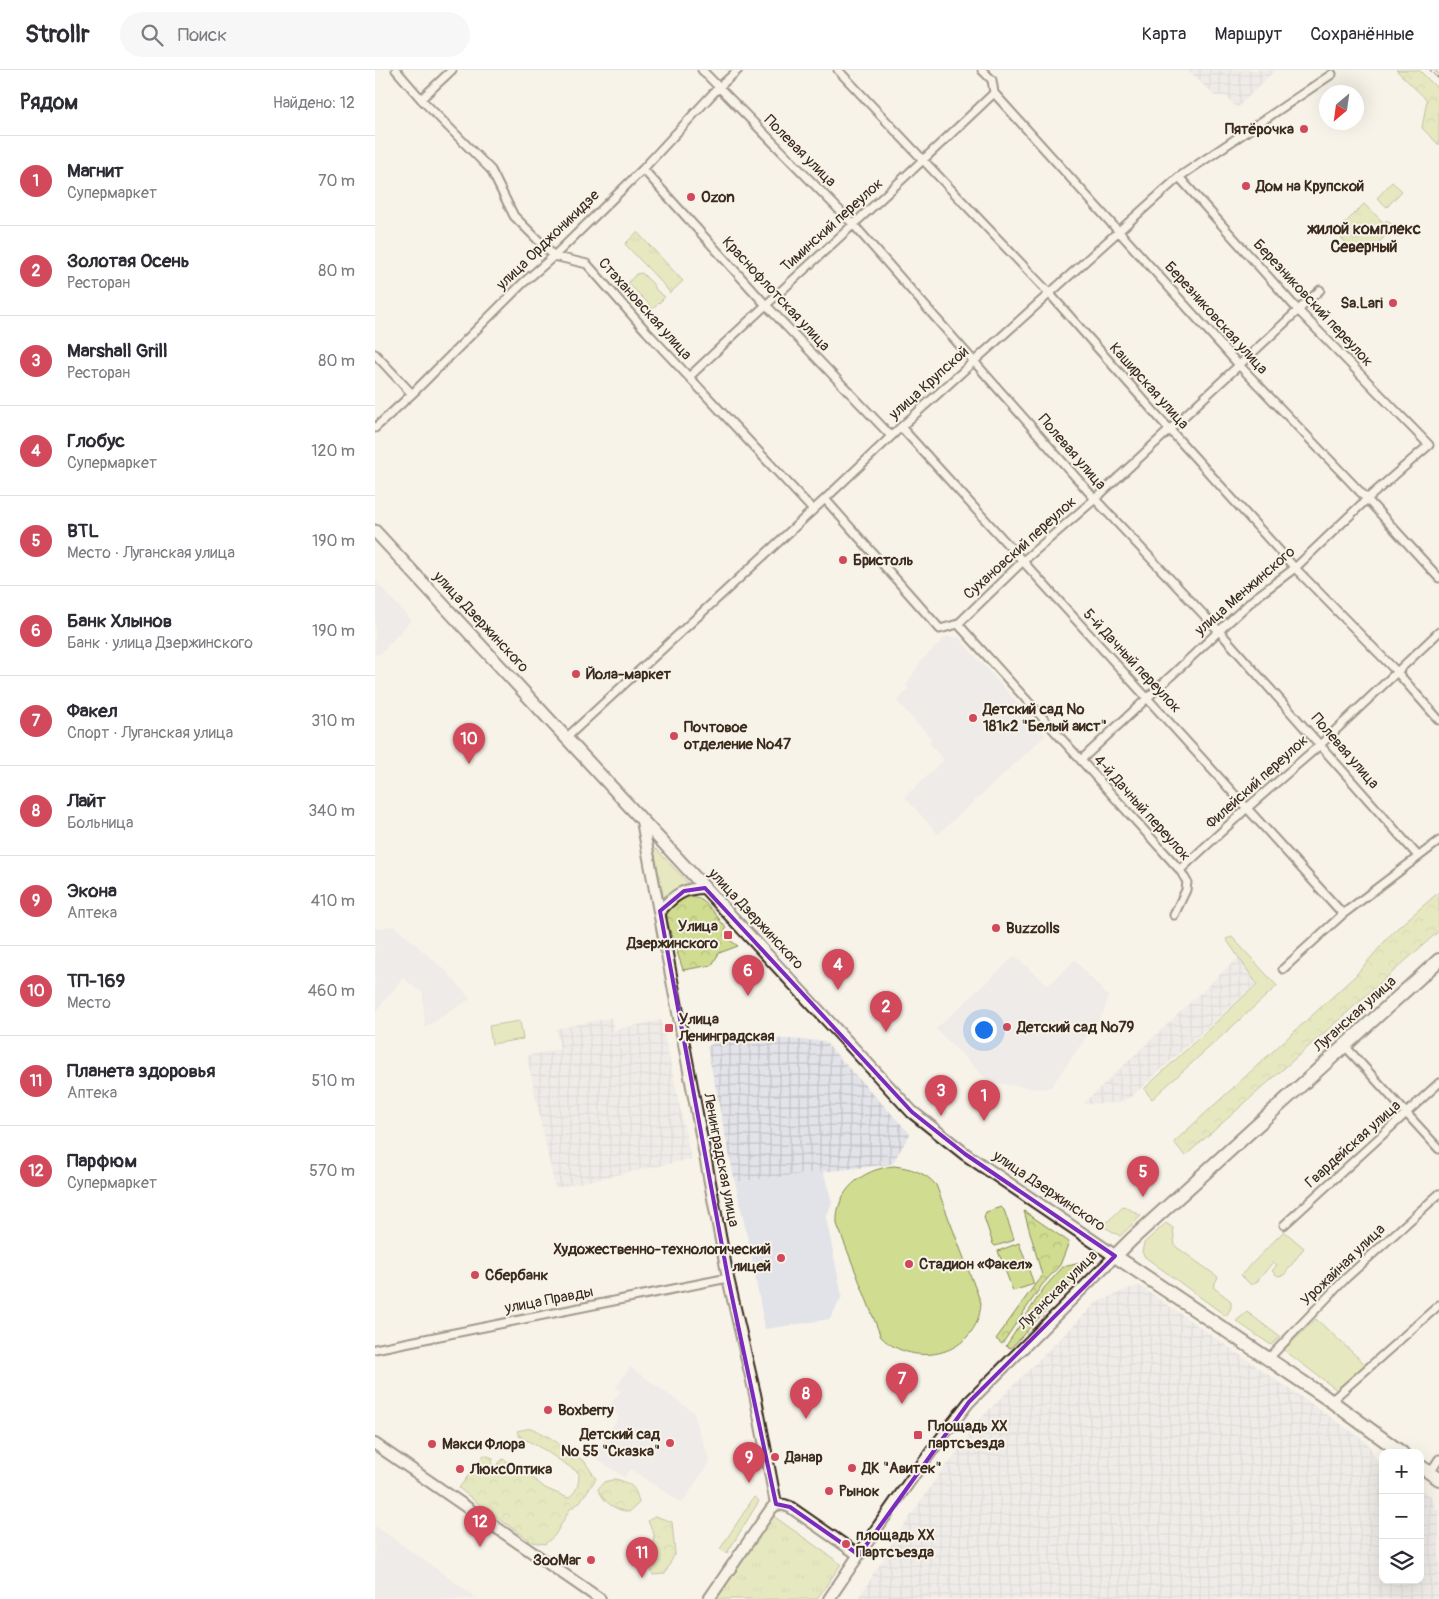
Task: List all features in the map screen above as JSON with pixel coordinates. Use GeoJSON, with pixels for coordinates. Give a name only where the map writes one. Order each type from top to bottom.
{"type":"FeatureCollection","features":[{"type":"Feature","properties":{"kind":"highway","name":"Луганская улица"},"geometry":{"type":"LineString","coordinates":[[1115,1256],[1139,1232],[1439,960]]}},
{"type":"Feature","properties":{"kind":"highway","name":"улица Дзержинского"},"geometry":{"type":"LineString","coordinates":[[1115,1256],[1331,1401],[1397,1449]]}},
{"type":"Feature","properties":{"kind":"main road","name":"улица Дзержинского"},"geometry":{"type":"LineString","coordinates":[[375,531],[912,1112],[965,1154],[1115,1256]]}},
{"type":"Feature","properties":{"kind":"main road","name":"Ленинградская улица"},"geometry":{"type":"LineString","coordinates":[[642,820],[729,1278],[755,1394],[776,1504]]}},
{"type":"Feature","properties":{"kind":"main road"},"geometry":{"type":"LineString","coordinates":[[660,911],[674,897],[684,891],[692,888],[705,888]]}},
{"type":"Feature","properties":{"kind":"main road","name":"Луганская улица"},"geometry":{"type":"LineString","coordinates":[[829,1599],[950,1425],[969,1402],[1115,1256]]}},
{"type":"Feature","properties":{"kind":"main road"},"geometry":{"type":"LineString","coordinates":[[375,1444],[600,1599]]}},
{"type":"Feature","properties":{"kind":"main road"},"geometry":{"type":"LineString","coordinates":[[709,1599],[776,1504],[784,1504],[790,1507],[859,1555]]}},
{"type":"Feature","properties":{"kind":"street"},"geometry":{"type":"LineString","coordinates":[[396,70],[421,99],[491,170],[514,216],[554,256]]}},
{"type":"Feature","properties":{"kind":"street"},"geometry":{"type":"LineString","coordinates":[[421,99],[452,70]]}},
{"type":"Feature","properties":{"kind":"street","name":"Полевая улица"},"geometry":{"type":"LineString","coordinates":[[702,70],[853,224],[1095,499],[1219,630],[1418,856]]}},
{"type":"Feature","properties":{"kind":"street","name":"улица Орджоникидзе"},"geometry":{"type":"LineString","coordinates":[[375,428],[643,169],[718,88],[738,70]]}},
{"type":"Feature","properties":{"kind":"street","name":"Каширская улица"},"geometry":{"type":"LineString","coordinates":[[838,70],[1049,294],[1169,430],[1295,568],[1396,671],[1439,720]]}},
{"type":"Feature","properties":{"kind":"street","name":"Березниковская улица"},"geometry":{"type":"LineString","coordinates":[[982,70],[991,80],[994,93],[1239,365],[1367,499],[1439,578]]}},
{"type":"Feature","properties":{"kind":"street","name":"улица Крупской"},"geometry":{"type":"LineString","coordinates":[[566,738],[891,436],[1179,177],[1332,74]]}},
{"type":"Feature","properties":{"kind":"street","name":"Тиминский переулок"},"geometry":{"type":"LineString","coordinates":[[689,377],[765,304],[924,160],[994,93]]}},
{"type":"Feature","properties":{"kind":"street","name":"Краснофлотская улица"},"geometry":{"type":"LineString","coordinates":[[643,169],[765,304],[891,436]]}},
{"type":"Feature","properties":{"kind":"street","name":"Березниковский переулок"},"geometry":{"type":"LineString","coordinates":[[1179,177],[1298,310],[1429,445]]}},
{"type":"Feature","properties":{"kind":"street","name":"Стахановская улица"},"geometry":{"type":"LineString","coordinates":[[554,256],[587,264],[813,510]]}},
{"type":"Feature","properties":{"kind":"street","name":"Сухановский переулок"},"geometry":{"type":"LineString","coordinates":[[958,624],[1320,290]]}},
{"type":"Feature","properties":{"kind":"street"},"geometry":{"type":"LineString","coordinates":[[375,354],[412,394]]}},
{"type":"Feature","properties":{"kind":"street","name":"5-й Дачный переулок"},"geometry":{"type":"LineString","coordinates":[[901,427],[1343,914]]}},
{"type":"Feature","properties":{"kind":"street","name":"улица Менжинского"},"geometry":{"type":"LineString","coordinates":[[1081,760],[1219,630],[1255,598],[1295,568],[1367,499],[1429,445]]}},
{"type":"Feature","properties":{"kind":"street"},"geometry":{"type":"LineString","coordinates":[[825,499],[940,628],[958,624]]}},
{"type":"Feature","properties":{"kind":"street","name":"4-й Дачный переулок"},"geometry":{"type":"LineString","coordinates":[[958,624],[1180,870],[1187,882],[1186,890],[1174,915]]}},
{"type":"Feature","properties":{"kind":"street","name":"Филейский переулок"},"geometry":{"type":"LineString","coordinates":[[1180,870],[1247,808],[1321,744],[1439,632]]}},
{"type":"Feature","properties":{"kind":"street"},"geometry":{"type":"LineString","coordinates":[[1283,969],[1343,914],[1439,840]]}},
{"type":"Feature","properties":{"kind":"street"},"geometry":{"type":"LineString","coordinates":[[1345,1046],[1439,1149]]}},
{"type":"Feature","properties":{"kind":"street","name":"Гвардейская улица"},"geometry":{"type":"LineString","coordinates":[[1284,1225],[1439,1083]]}},
{"type":"Feature","properties":{"kind":"street","name":"Урожайная улица"},"geometry":{"type":"LineString","coordinates":[[1268,1359],[1346,1278],[1439,1194]]}},
{"type":"Feature","properties":{"kind":"street","name":"улица Правды"},"geometry":{"type":"LineString","coordinates":[[375,1349],[729,1278]]}},
{"type":"Feature","properties":{"kind":"street"},"geometry":{"type":"LineString","coordinates":[[1331,1401],[1439,1305]]}},
{"type":"Feature","properties":{"kind":"street"},"geometry":{"type":"LineString","coordinates":[[1430,1473],[1439,1458]]}},
{"type":"Feature","properties":{"kind":"highlighted area"},"geometry":{"type":"Polygon","coordinates":[[[705,888],[912,1112],[965,1154],[1115,1256],[969,1402],[859,1555],[790,1507],[776,1504],[728,1278],[660,911],[684,891],[705,888]]]}},
{"type":"Feature","properties":{"kind":"shaded area"},"geometry":{"type":"Polygon","coordinates":[[[1188,70],[1275,70],[1237,108],[1226,96],[1215,96],[1188,70]]]}},
{"type":"Feature","properties":{"kind":"shaded area"},"geometry":{"type":"Polygon","coordinates":[[[375,581],[411,620],[380,654],[375,654],[375,581]]]}},
{"type":"Feature","properties":{"kind":"shaded area"},"geometry":{"type":"Polygon","coordinates":[[[947,636],[959,638],[1046,735],[938,834],[905,797],[944,760],[929,743],[932,739],[897,701],[909,689],[906,686],[921,661],[947,636]]]}},
{"type":"Feature","properties":{"kind":"shaded area"},"geometry":{"type":"Polygon","coordinates":[[[394,926],[447,972],[470,999],[425,1027],[423,993],[403,978],[375,1012],[375,929],[394,926]]]}},
{"type":"Feature","properties":{"kind":"shaded area"},"geometry":{"type":"Polygon","coordinates":[[[1243,953],[1264,976],[1131,1097],[1118,1103],[1083,1104],[1243,953]]]}},
{"type":"Feature","properties":{"kind":"shaded area"},"geometry":{"type":"Polygon","coordinates":[[[1015,956],[1048,986],[1075,960],[1108,997],[1103,1013],[1051,1087],[1040,1089],[990,1082],[936,1029],[1015,956]]]}},
{"type":"Feature","properties":{"kind":"shaded area"},"geometry":{"type":"Polygon","coordinates":[[[611,1018],[614,1030],[661,1020],[691,1159],[555,1188],[527,1056],[560,1049],[556,1029],[611,1018]]]}},
{"type":"Feature","properties":{"kind":"shaded area"},"geometry":{"type":"Polygon","coordinates":[[[729,1036],[824,1041],[910,1134],[892,1164],[735,1182],[707,1047],[721,1038],[729,1036]]]}},
{"type":"Feature","properties":{"kind":"shaded area"},"geometry":{"type":"Polygon","coordinates":[[[823,1171],[832,1202],[826,1218],[842,1296],[830,1319],[765,1329],[735,1182],[823,1171]]]}},
{"type":"Feature","properties":{"kind":"shaded area"},"geometry":{"type":"Polygon","coordinates":[[[1140,1286],[1368,1443],[1379,1462],[1379,1584],[1424,1584],[1424,1492],[1432,1497],[1435,1509],[1439,1511],[1439,1599],[858,1599],[872,1575],[892,1549],[890,1546],[978,1421],[1096,1303],[1130,1288],[1140,1286]]]}},
{"type":"Feature","properties":{"kind":"shaded area"},"geometry":{"type":"Polygon","coordinates":[[[630,1367],[693,1412],[710,1461],[682,1503],[630,1469],[624,1477],[593,1456],[619,1417],[609,1406],[621,1391],[616,1388],[630,1367]]]}},
{"type":"Feature","properties":{"kind":"shaded area"},"geometry":{"type":"Polygon","coordinates":[[[375,1526],[418,1556],[478,1599],[375,1599],[375,1526]]]}},
{"type":"Feature","properties":{"kind":"green space"},"geometry":{"type":"Polygon","coordinates":[[[1396,70],[1419,70],[1439,90],[1439,145],[1422,128],[1427,100],[1396,70]]]}},
{"type":"Feature","properties":{"kind":"green space"},"geometry":{"type":"Polygon","coordinates":[[[1392,182],[1402,191],[1387,207],[1377,198],[1392,182]]]}},
{"type":"Feature","properties":{"kind":"green space"},"geometry":{"type":"Polygon","coordinates":[[[1364,204],[1384,223],[1387,220],[1391,224],[1384,232],[1386,235],[1368,254],[1361,247],[1356,252],[1342,239],[1343,225],[1364,204]]]}},
{"type":"Feature","properties":{"kind":"green space"},"geometry":{"type":"Polygon","coordinates":[[[637,232],[683,281],[670,293],[625,244],[637,232]]]}},
{"type":"Feature","properties":{"kind":"green space"},"geometry":{"type":"Polygon","coordinates":[[[642,273],[654,285],[656,290],[665,297],[652,310],[648,303],[628,283],[636,274],[642,273]]]}},
{"type":"Feature","properties":{"kind":"green space"},"geometry":{"type":"Polygon","coordinates":[[[656,849],[689,884],[664,900],[654,851],[656,849]]]}},
{"type":"Feature","properties":{"kind":"green space"},"geometry":{"type":"Polygon","coordinates":[[[1439,892],[1439,931],[1185,1156],[1174,1142],[1355,976],[1393,932],[1439,892]]]}},
{"type":"Feature","properties":{"kind":"green space"},"geometry":{"type":"Polygon","coordinates":[[[687,896],[699,899],[705,903],[726,928],[724,936],[738,946],[719,953],[712,965],[683,970],[667,915],[675,903],[687,896]]]}},
{"type":"Feature","properties":{"kind":"green space"},"geometry":{"type":"Polygon","coordinates":[[[1232,937],[1277,986],[1152,1099],[1144,1089],[1257,984],[1226,939],[1232,937]]]}},
{"type":"Feature","properties":{"kind":"green space"},"geometry":{"type":"Polygon","coordinates":[[[520,1021],[523,1039],[492,1044],[489,1026],[520,1021]]]}},
{"type":"Feature","properties":{"kind":"green space","name":"Стадион «Факел»"},"geometry":{"type":"Polygon","coordinates":[[[894,1166],[917,1171],[936,1185],[981,1303],[977,1321],[969,1335],[957,1345],[943,1352],[911,1353],[895,1347],[881,1337],[837,1224],[841,1201],[853,1183],[872,1172],[894,1166]]]}},
{"type":"Feature","properties":{"kind":"green space"},"geometry":{"type":"Polygon","coordinates":[[[1124,1206],[1141,1216],[1120,1236],[1103,1226],[1124,1206]]]}},
{"type":"Feature","properties":{"kind":"green space"},"geometry":{"type":"Polygon","coordinates":[[[1001,1207],[1004,1210],[1014,1239],[995,1246],[984,1217],[986,1212],[1001,1207]]]}},
{"type":"Feature","properties":{"kind":"green space"},"geometry":{"type":"Polygon","coordinates":[[[1024,1211],[1069,1242],[1060,1265],[1042,1285],[1002,1344],[996,1339],[1042,1275],[1024,1211]]]}},
{"type":"Feature","properties":{"kind":"green space"},"geometry":{"type":"Polygon","coordinates":[[[1166,1223],[1173,1228],[1175,1246],[1218,1277],[1213,1287],[1231,1301],[1231,1308],[1226,1316],[1145,1257],[1142,1252],[1144,1243],[1166,1223]]]}},
{"type":"Feature","properties":{"kind":"green space"},"geometry":{"type":"Polygon","coordinates":[[[1284,1231],[1304,1248],[1284,1275],[1278,1276],[1272,1271],[1277,1265],[1273,1262],[1256,1283],[1251,1285],[1241,1275],[1284,1231]]]}},
{"type":"Feature","properties":{"kind":"green space"},"geometry":{"type":"Polygon","coordinates":[[[1019,1243],[1034,1284],[1013,1291],[998,1251],[1019,1243]]]}},
{"type":"Feature","properties":{"kind":"green space"},"geometry":{"type":"Polygon","coordinates":[[[1089,1261],[1085,1268],[1011,1348],[1006,1346],[1044,1288],[1063,1267],[1089,1261]]]}},
{"type":"Feature","properties":{"kind":"green space"},"geometry":{"type":"Polygon","coordinates":[[[1247,1312],[1280,1337],[1271,1345],[1236,1321],[1247,1312]]]}},
{"type":"Feature","properties":{"kind":"green space"},"geometry":{"type":"Polygon","coordinates":[[[1316,1319],[1365,1364],[1338,1391],[1284,1350],[1316,1319]]]}},
{"type":"Feature","properties":{"kind":"green space"},"geometry":{"type":"Polygon","coordinates":[[[531,1428],[549,1437],[585,1462],[596,1479],[579,1503],[570,1509],[555,1535],[545,1544],[532,1542],[459,1488],[484,1455],[493,1458],[490,1472],[498,1476],[497,1465],[503,1459],[523,1470],[545,1488],[568,1498],[571,1496],[577,1487],[579,1473],[543,1449],[519,1436],[517,1431],[531,1428]]]}},
{"type":"Feature","properties":{"kind":"green space"},"geometry":{"type":"Polygon","coordinates":[[[616,1479],[630,1485],[635,1490],[639,1503],[629,1512],[610,1505],[598,1489],[604,1482],[616,1479]]]}},
{"type":"Feature","properties":{"kind":"green space"},"geometry":{"type":"Polygon","coordinates":[[[754,1497],[759,1501],[727,1553],[720,1549],[754,1497]]]}},
{"type":"Feature","properties":{"kind":"green space"},"geometry":{"type":"Polygon","coordinates":[[[772,1515],[841,1564],[817,1599],[716,1599],[772,1515]]]}},
{"type":"Feature","properties":{"kind":"green space"},"geometry":{"type":"Polygon","coordinates":[[[655,1516],[672,1522],[675,1553],[665,1574],[653,1575],[648,1563],[653,1547],[654,1534],[648,1521],[655,1516]]]}},
{"type":"Feature","properties":{"kind":"railway"},"geometry":{"type":"LineString","coordinates":[[1432,70],[1439,77]]}},
{"type":"Feature","properties":{"kind":"place","name":"Пятёрочка"},"geometry":{"type":"Point","coordinates":[1304,129]}},
{"type":"Feature","properties":{"kind":"place","name":"Дом на Крупской"},"geometry":{"type":"Point","coordinates":[1246,186]}},
{"type":"Feature","properties":{"kind":"place","name":"Ozon"},"geometry":{"type":"Point","coordinates":[691,197]}},
{"type":"Feature","properties":{"kind":"place","name":"Sa.Lari"},"geometry":{"type":"Point","coordinates":[1393,303]}},
{"type":"Feature","properties":{"kind":"place","name":"Бристоль"},"geometry":{"type":"Point","coordinates":[843,560]}},
{"type":"Feature","properties":{"kind":"place","name":"Йола-маркет"},"geometry":{"type":"Point","coordinates":[576,674]}},
{"type":"Feature","properties":{"kind":"place","name":"Детский сад № 181к2 \"Белый аист\""},"geometry":{"type":"Point","coordinates":[973,718]}},
{"type":"Feature","properties":{"kind":"place","name":"Почтовое отделение №47"},"geometry":{"type":"Point","coordinates":[674,736]}},
{"type":"Feature","properties":{"kind":"place","name":"ТП-169"},"geometry":{"type":"Point","coordinates":[469,764]}},
{"type":"Feature","properties":{"kind":"place","name":"Buzzolls"},"geometry":{"type":"Point","coordinates":[996,928]}},
{"type":"Feature","properties":{"kind":"place","name":"Улица Дзержинского"},"geometry":{"type":"Point","coordinates":[728,935]}},
{"type":"Feature","properties":{"kind":"place","name":"Глобус"},"geometry":{"type":"Point","coordinates":[838,990]}},
{"type":"Feature","properties":{"kind":"place","name":"Банк Хлынов"},"geometry":{"type":"Point","coordinates":[748,996]}},
{"type":"Feature","properties":{"kind":"place","name":"Детский сад №79"},"geometry":{"type":"Point","coordinates":[1007,1027]}},
{"type":"Feature","properties":{"kind":"place","name":"Улица Ленинградская"},"geometry":{"type":"Point","coordinates":[669,1028]}},
{"type":"Feature","properties":{"kind":"place","name":"Золотая Осень"},"geometry":{"type":"Point","coordinates":[886,1032]}},
{"type":"Feature","properties":{"kind":"place","name":"Marshall Grill"},"geometry":{"type":"Point","coordinates":[941,1116]}},
{"type":"Feature","properties":{"kind":"place","name":"Магнит"},"geometry":{"type":"Point","coordinates":[984,1121]}},
{"type":"Feature","properties":{"kind":"place","name":"BTL"},"geometry":{"type":"Point","coordinates":[1143,1197]}},
{"type":"Feature","properties":{"kind":"place","name":"Художественно-технологический лицей"},"geometry":{"type":"Point","coordinates":[781,1258]}},
{"type":"Feature","properties":{"kind":"place","name":"Стадион «Факел»"},"geometry":{"type":"Point","coordinates":[909,1264]}},
{"type":"Feature","properties":{"kind":"place","name":"Сбербанк"},"geometry":{"type":"Point","coordinates":[475,1275]}},
{"type":"Feature","properties":{"kind":"place","name":"Факел"},"geometry":{"type":"Point","coordinates":[902,1404]}},
{"type":"Feature","properties":{"kind":"place","name":"Boxberry"},"geometry":{"type":"Point","coordinates":[548,1410]}},
{"type":"Feature","properties":{"kind":"place","name":"Лайт"},"geometry":{"type":"Point","coordinates":[806,1419]}},
{"type":"Feature","properties":{"kind":"place","name":"Площадь ХХ партсъезда"},"geometry":{"type":"Point","coordinates":[918,1435]}},
{"type":"Feature","properties":{"kind":"place","name":"Детский сад № 55 \"Сказка\""},"geometry":{"type":"Point","coordinates":[670,1443]}},
{"type":"Feature","properties":{"kind":"place","name":"Макси Флора"},"geometry":{"type":"Point","coordinates":[432,1444]}},
{"type":"Feature","properties":{"kind":"place","name":"Данар"},"geometry":{"type":"Point","coordinates":[775,1457]}},
{"type":"Feature","properties":{"kind":"place","name":"ДК \"Авитек\""},"geometry":{"type":"Point","coordinates":[852,1468]}},
{"type":"Feature","properties":{"kind":"place","name":"ЛюксОптика"},"geometry":{"type":"Point","coordinates":[460,1469]}},
{"type":"Feature","properties":{"kind":"place","name":"Экона"},"geometry":{"type":"Point","coordinates":[749,1483]}},
{"type":"Feature","properties":{"kind":"place","name":"Рынок"},"geometry":{"type":"Point","coordinates":[829,1491]}},
{"type":"Feature","properties":{"kind":"place","name":"площадь XX Партсъезда"},"geometry":{"type":"Point","coordinates":[846,1544]}},
{"type":"Feature","properties":{"kind":"place","name":"Парфюм"},"geometry":{"type":"Point","coordinates":[480,1547]}},
{"type":"Feature","properties":{"kind":"place","name":"ЗооМаг"},"geometry":{"type":"Point","coordinates":[591,1560]}},
{"type":"Feature","properties":{"kind":"place","name":"Планета здоровья"},"geometry":{"type":"Point","coordinates":[642,1578]}},
{"type":"Feature","properties":{"kind":"district","name":"жилой комплекс Северный"},"geometry":{"type":"Point","coordinates":[1364,238]}}]}
